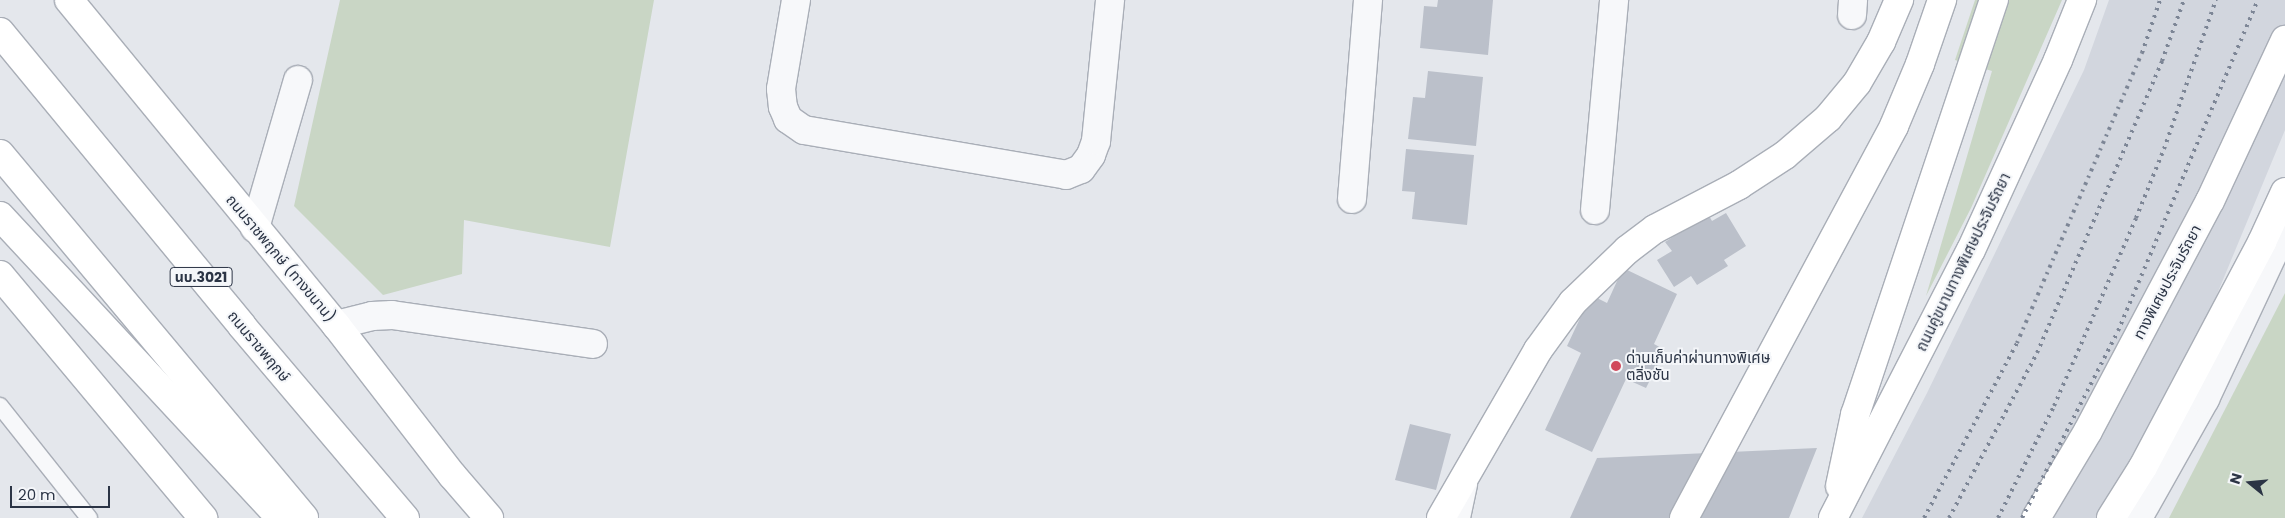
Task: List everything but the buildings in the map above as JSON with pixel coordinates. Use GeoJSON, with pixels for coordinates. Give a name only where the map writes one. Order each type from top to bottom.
{"type":"FeatureCollection","features":[{"type":"Feature","properties":{"kind":"main road","name":"ถนนราชพฤกษ์ (ทางขนาน)"},"geometry":{"type":"LineString","coordinates":[[69,0],[336,325],[452,475],[489,518]]}},
{"type":"Feature","properties":{"kind":"main road"},"geometry":{"type":"LineString","coordinates":[[1441,518],[1538,350],[1574,302],[1626,250],[1655,229],[1738,185],[1785,155],[1828,118],[1857,83],[1881,42],[1899,0]]}},
{"type":"Feature","properties":{"kind":"main road"},"geometry":{"type":"LineString","coordinates":[[1684,518],[1894,126],[1920,64],[1942,0]]}},
{"type":"Feature","properties":{"kind":"main road"},"geometry":{"type":"LineString","coordinates":[[1834,517],[1855,415],[1994,0]]}},
{"type":"Feature","properties":{"kind":"main road","name":"ถนนคู่ขนานทางพิเศษประจิมรัถยา"},"geometry":{"type":"LineString","coordinates":[[1834,517],[1971,250],[2058,60],[2082,0]]}},
{"type":"Feature","properties":{"kind":"main road","name":"ถนนราชพฤกษ์"},"geometry":{"type":"LineString","coordinates":[[0,32],[242,326],[406,518]]}},
{"type":"Feature","properties":{"kind":"main road","name":"ทางพิเศษประจิมรัถยา"},"geometry":{"type":"LineString","coordinates":[[2036,518],[2088,431],[2210,202],[2285,40]]}},
{"type":"Feature","properties":{"kind":"main road"},"geometry":{"type":"LineString","coordinates":[[0,154],[304,518]]}},
{"type":"Feature","properties":{"kind":"main road"},"geometry":{"type":"LineString","coordinates":[[2111,518],[2152,450],[2262,242],[2285,192]]}},
{"type":"Feature","properties":{"kind":"main road"},"geometry":{"type":"LineString","coordinates":[[0,216],[281,518]]}},
{"type":"Feature","properties":{"kind":"main road"},"geometry":{"type":"LineString","coordinates":[[0,275],[203,518]]}},
{"type":"Feature","properties":{"kind":"street"},"geometry":{"type":"LineString","coordinates":[[796,0],[781,90],[783,107],[788,119],[804,130],[1066,175],[1081,169],[1091,155],[1096,140],[1110,0]]}},
{"type":"Feature","properties":{"kind":"street"},"geometry":{"type":"LineString","coordinates":[[1352,199],[1368,0]]}},
{"type":"Feature","properties":{"kind":"street"},"geometry":{"type":"LineString","coordinates":[[1595,210],[1614,0]]}},
{"type":"Feature","properties":{"kind":"street"},"geometry":{"type":"LineString","coordinates":[[255,228],[298,80]]}},
{"type":"Feature","properties":{"kind":"street"},"geometry":{"type":"LineString","coordinates":[[2138,518],[2205,398],[2285,228]]}},
{"type":"Feature","properties":{"kind":"street"},"geometry":{"type":"LineString","coordinates":[[336,325],[372,316],[392,315],[593,344]]}},
{"type":"Feature","properties":{"kind":"lane"},"geometry":{"type":"LineString","coordinates":[[0,406],[89,518]]}},
{"type":"Feature","properties":{"kind":"lane"},"geometry":{"type":"LineString","coordinates":[[1462,518],[1474,460]]}},
{"type":"Feature","properties":{"kind":"shaded area"},"geometry":{"type":"Polygon","coordinates":[[[2109,0],[2285,0],[2285,130],[2126,514],[2123,518],[1862,518],[1927,393],[2084,70],[2109,0]]]}},
{"type":"Feature","properties":{"kind":"green space"},"geometry":{"type":"Polygon","coordinates":[[[340,0],[654,0],[610,247],[464,220],[462,274],[383,295],[294,206],[340,0]]]}},
{"type":"Feature","properties":{"kind":"green space"},"geometry":{"type":"Polygon","coordinates":[[[1975,0],[2062,0],[1971,208],[1926,296],[1992,71],[1955,60],[1975,0]]]}},
{"type":"Feature","properties":{"kind":"green space"},"geometry":{"type":"Polygon","coordinates":[[[2285,293],[2285,518],[2169,518],[2285,293]]]}},
{"type":"Feature","properties":{"kind":"railway"},"geometry":{"type":"LineString","coordinates":[[1924,518],[2017,343],[2142,53],[2160,0]]}},
{"type":"Feature","properties":{"kind":"railway"},"geometry":{"type":"LineString","coordinates":[[1949,518],[2037,353],[2162,61],[2184,0]]}},
{"type":"Feature","properties":{"kind":"railway"},"geometry":{"type":"LineString","coordinates":[[1998,518],[2054,406],[2136,218],[2164,149],[2216,0]]}},
{"type":"Feature","properties":{"kind":"railway"},"geometry":{"type":"LineString","coordinates":[[2022,518],[2118,331],[2258,0]]}},
{"type":"Feature","properties":{"kind":"place","name":"ด่านเก็บค่าผ่านทางพิเศษ ตลิ่งชัน"},"geometry":{"type":"Point","coordinates":[1616,366]}}]}
